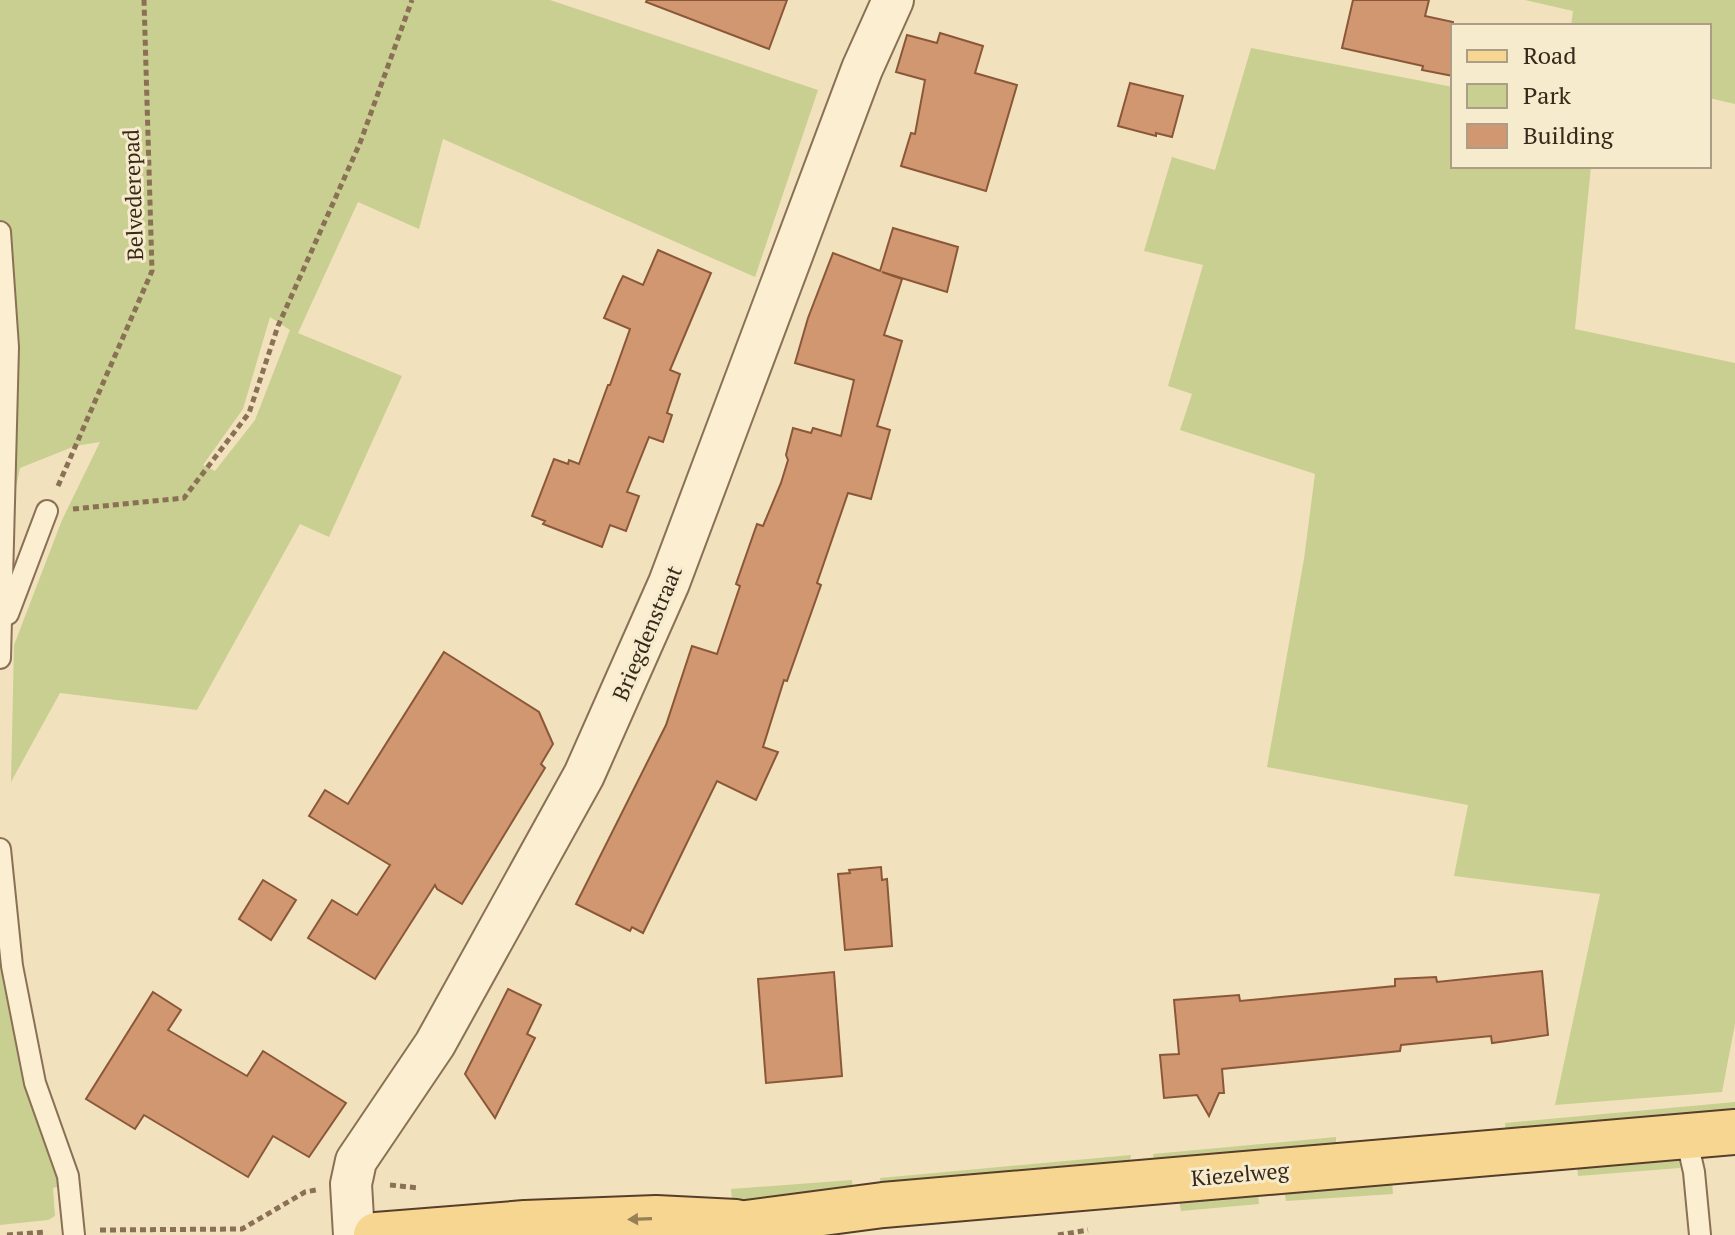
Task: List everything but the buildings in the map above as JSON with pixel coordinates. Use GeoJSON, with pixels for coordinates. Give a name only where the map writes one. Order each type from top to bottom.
{"type":"FeatureCollection","features":[{"type":"Feature","properties":{"kind":"main road","name":"Kiezelweg"},"geometry":{"type":"LineString","coordinates":[[701,1235],[746,1223],[883,1205],[1735,1132]]}},
{"type":"Feature","properties":{"kind":"main road","name":"Kiezelweg"},"geometry":{"type":"LineString","coordinates":[[376,1235],[525,1223],[656,1218],[746,1223]]}},
{"type":"Feature","properties":{"kind":"street","name":"Briegdenstraat"},"geometry":{"type":"LineString","coordinates":[[354,1235],[351,1184],[356,1161],[435,1044],[584,775],[669,583],[862,69],[893,0]]}},
{"type":"Feature","properties":{"kind":"lane"},"geometry":{"type":"LineString","coordinates":[[0,232],[8,347],[0,658]]}},
{"type":"Feature","properties":{"kind":"lane"},"geometry":{"type":"LineString","coordinates":[[2,629],[47,511]]}},
{"type":"Feature","properties":{"kind":"lane"},"geometry":{"type":"LineString","coordinates":[[0,849],[12,966],[35,1083],[68,1176],[74,1235]]}},
{"type":"Feature","properties":{"kind":"lane"},"geometry":{"type":"LineString","coordinates":[[1686,1137],[1694,1172],[1700,1235]]}},
{"type":"Feature","properties":{"kind":"path","name":"Belvederepad"},"geometry":{"type":"LineString","coordinates":[[47,511],[152,271],[144,0]]}},
{"type":"Feature","properties":{"kind":"path"},"geometry":{"type":"LineString","coordinates":[[47,511],[184,498],[249,413],[278,326],[360,143],[412,0]]}},
{"type":"Feature","properties":{"kind":"path"},"geometry":{"type":"LineString","coordinates":[[113,1235],[113,1230],[242,1229],[305,1192],[351,1184],[397,1185],[427,1190]]}},
{"type":"Feature","properties":{"kind":"path"},"geometry":{"type":"LineString","coordinates":[[7,1235],[49,1231]]}},
{"type":"Feature","properties":{"kind":"green space"},"geometry":{"type":"Polygon","coordinates":[[[0,0],[550,0],[818,90],[755,277],[443,139],[419,229],[358,202],[298,333],[402,376],[329,537],[300,524],[197,710],[60,693],[11,782],[14,645],[62,520],[100,442],[75,446],[20,468],[0,562],[0,0]],[[270,317],[243,409],[203,465],[215,471],[255,420],[290,330],[270,317]]]}},
{"type":"Feature","properties":{"kind":"green space"},"geometry":{"type":"Polygon","coordinates":[[[1525,0],[1735,0],[1735,104],[1711,98],[1711,24],[1571,24],[1573,11],[1525,0]]]}},
{"type":"Feature","properties":{"kind":"green space"},"geometry":{"type":"Polygon","coordinates":[[[1251,48],[1451,87],[1451,168],[1591,168],[1575,329],[1735,363],[1735,1024],[1722,1092],[1555,1105],[1600,894],[1454,876],[1468,805],[1267,767],[1304,559],[1315,474],[1180,430],[1192,394],[1168,386],[1203,265],[1144,251],[1172,157],[1215,170],[1251,48]]]}},
{"type":"Feature","properties":{"kind":"green space"},"geometry":{"type":"Polygon","coordinates":[[[0,938],[23,1079],[61,1186],[53,1188],[55,1216],[48,1220],[0,1225],[0,938]]]}},
{"type":"Feature","properties":{"kind":"green space"},"geometry":{"type":"Polygon","coordinates":[[[1735,1102],[1735,1115],[1506,1135],[1505,1123],[1735,1102]]]}},
{"type":"Feature","properties":{"kind":"green space"},"geometry":{"type":"Polygon","coordinates":[[[1336,1137],[1336,1149],[1163,1164],[1154,1159],[1153,1154],[1336,1137]]]}},
{"type":"Feature","properties":{"kind":"green space"},"geometry":{"type":"Polygon","coordinates":[[[1131,1155],[1130,1160],[1119,1169],[882,1190],[880,1178],[1131,1155]]]}},
{"type":"Feature","properties":{"kind":"green space"},"geometry":{"type":"Polygon","coordinates":[[[1679,1155],[1680,1168],[1578,1176],[1577,1164],[1679,1155]]]}},
{"type":"Feature","properties":{"kind":"green space"},"geometry":{"type":"Polygon","coordinates":[[[852,1180],[853,1192],[753,1204],[732,1200],[731,1189],[852,1180]]]}},
{"type":"Feature","properties":{"kind":"green space"},"geometry":{"type":"Polygon","coordinates":[[[1392,1181],[1393,1194],[1286,1201],[1284,1191],[1392,1181]]]}},
{"type":"Feature","properties":{"kind":"green space"},"geometry":{"type":"Polygon","coordinates":[[[1258,1193],[1259,1204],[1181,1211],[1179,1201],[1258,1193]]]}}]}
